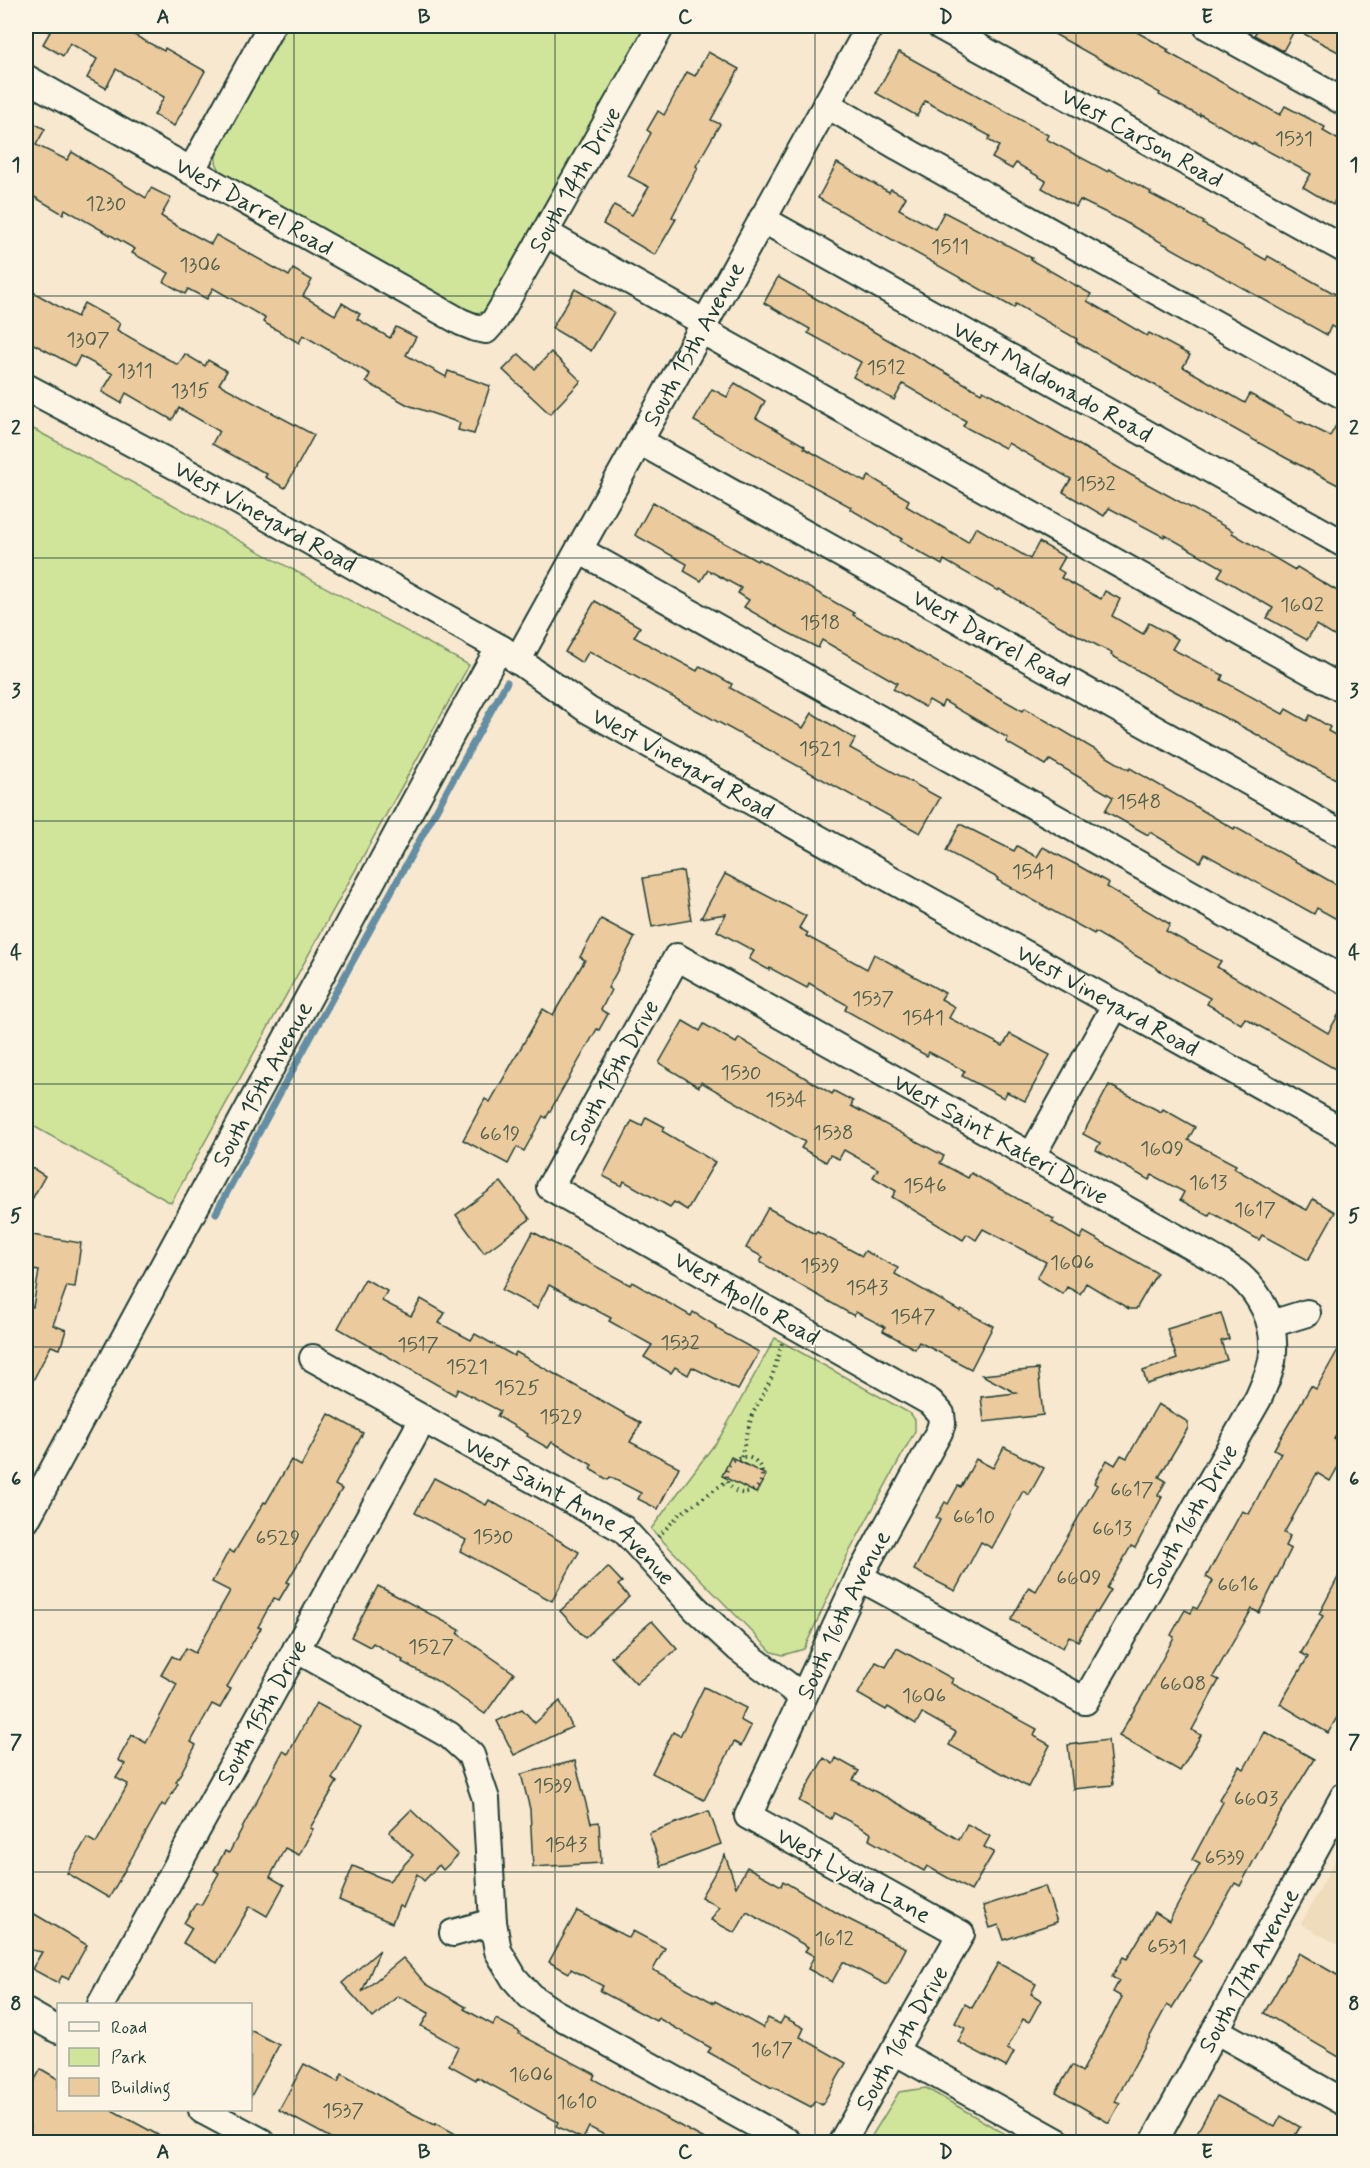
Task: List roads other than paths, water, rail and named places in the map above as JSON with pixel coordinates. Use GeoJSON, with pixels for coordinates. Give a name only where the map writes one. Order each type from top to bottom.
{"type":"FeatureCollection","features":[{"type":"Feature","properties":{"kind":"street"},"geometry":{"type":"LineString","coordinates":[[191,171],[271,26]]}},
{"type":"Feature","properties":{"kind":"street","name":"South 14th Drive"},"geometry":{"type":"LineString","coordinates":[[486,330],[504,305],[661,26]]}},
{"type":"Feature","properties":{"kind":"street","name":"South 15th Avenue"},"geometry":{"type":"LineString","coordinates":[[26,1520],[488,668],[509,655],[579,550],[870,26]]}},
{"type":"Feature","properties":{"kind":"street","name":"West Carson Road"},"geometry":{"type":"LineString","coordinates":[[940,26],[1344,249]]}},
{"type":"Feature","properties":{"kind":"street"},"geometry":{"type":"LineString","coordinates":[[1207,26],[1344,102]]}},
{"type":"Feature","properties":{"kind":"street","name":"West Darrel Road"},"geometry":{"type":"LineString","coordinates":[[26,78],[461,322],[486,330]]}},
{"type":"Feature","properties":{"kind":"street"},"geometry":{"type":"LineString","coordinates":[[826,104],[1344,396]]}},
{"type":"Feature","properties":{"kind":"street","name":"West Maldonado Road"},"geometry":{"type":"LineString","coordinates":[[762,219],[1344,544]]}},
{"type":"Feature","properties":{"kind":"street"},"geometry":{"type":"LineString","coordinates":[[545,233],[703,326],[1344,690]]}},
{"type":"Feature","properties":{"kind":"street","name":"West Vineyard Road"},"geometry":{"type":"LineString","coordinates":[[26,387],[183,470],[509,655],[588,710],[1344,1132]]}},
{"type":"Feature","properties":{"kind":"street","name":"West Darrel Road"},"geometry":{"type":"LineString","coordinates":[[639,441],[1344,835]]}},
{"type":"Feature","properties":{"kind":"street"},"geometry":{"type":"LineString","coordinates":[[579,550],[1344,980]]}},
{"type":"Feature","properties":{"kind":"street","name":"West Saint Kateri Drive"},"geometry":{"type":"LineString","coordinates":[[677,957],[1239,1275],[1256,1293],[1271,1324]]}},
{"type":"Feature","properties":{"kind":"street","name":"South 15th Drive"},"geometry":{"type":"LineString","coordinates":[[550,1187],[677,957]]}},
{"type":"Feature","properties":{"kind":"street"},"geometry":{"type":"LineString","coordinates":[[1031,1157],[1116,1004]]}},
{"type":"Feature","properties":{"kind":"street","name":"West Apollo Road"},"geometry":{"type":"LineString","coordinates":[[550,1187],[930,1402],[941,1414]]}},
{"type":"Feature","properties":{"kind":"street"},"geometry":{"type":"LineString","coordinates":[[1271,1324],[1306,1313]]}},
{"type":"Feature","properties":{"kind":"street","name":"South 16th Drive"},"geometry":{"type":"LineString","coordinates":[[859,1577],[1085,1701],[1258,1399],[1274,1352],[1271,1324]]}},
{"type":"Feature","properties":{"kind":"street","name":"West Saint Anne Avenue"},"geometry":{"type":"LineString","coordinates":[[313,1358],[622,1529],[696,1609],[738,1648],[802,1698]]}},
{"type":"Feature","properties":{"kind":"street","name":"South 16th Avenue"},"geometry":{"type":"LineString","coordinates":[[748,1816],[859,1577],[939,1432],[942,1423],[941,1414]]}},
{"type":"Feature","properties":{"kind":"street","name":"South 15th Drive"},"geometry":{"type":"LineString","coordinates":[[102,2003],[423,1419]]}},
{"type":"Feature","properties":{"kind":"street"},"geometry":{"type":"LineString","coordinates":[[296,1649],[449,1735],[471,1755],[486,1799],[493,1922],[498,1951],[514,1978],[531,1996],[553,2012],[788,2142]]}},
{"type":"Feature","properties":{"kind":"street","name":"South 17th Avenue"},"geometry":{"type":"LineString","coordinates":[[1154,2142],[1344,1796]]}},
{"type":"Feature","properties":{"kind":"street","name":"West Lydia Lane"},"geometry":{"type":"LineString","coordinates":[[748,1816],[961,1934]]}},
{"type":"Feature","properties":{"kind":"street"},"geometry":{"type":"LineString","coordinates":[[453,1933],[493,1922]]}},
{"type":"Feature","properties":{"kind":"street","name":"South 16th Drive"},"geometry":{"type":"LineString","coordinates":[[842,2142],[961,1934]]}},
{"type":"Feature","properties":{"kind":"street"},"geometry":{"type":"LineString","coordinates":[[26,2012],[57,2029]]}},
{"type":"Feature","properties":{"kind":"street"},"geometry":{"type":"LineString","coordinates":[[1215,2030],[1344,2102]]}},
{"type":"Feature","properties":{"kind":"street"},"geometry":{"type":"LineString","coordinates":[[894,2051],[1058,2142]]}},
{"type":"Feature","properties":{"kind":"street"},"geometry":{"type":"LineString","coordinates":[[206,2111],[262,2142]]}},
{"type":"Feature","properties":{"kind":"waterway"},"geometry":{"type":"LineString","coordinates":[[216,1213],[507,682]]}}]}
